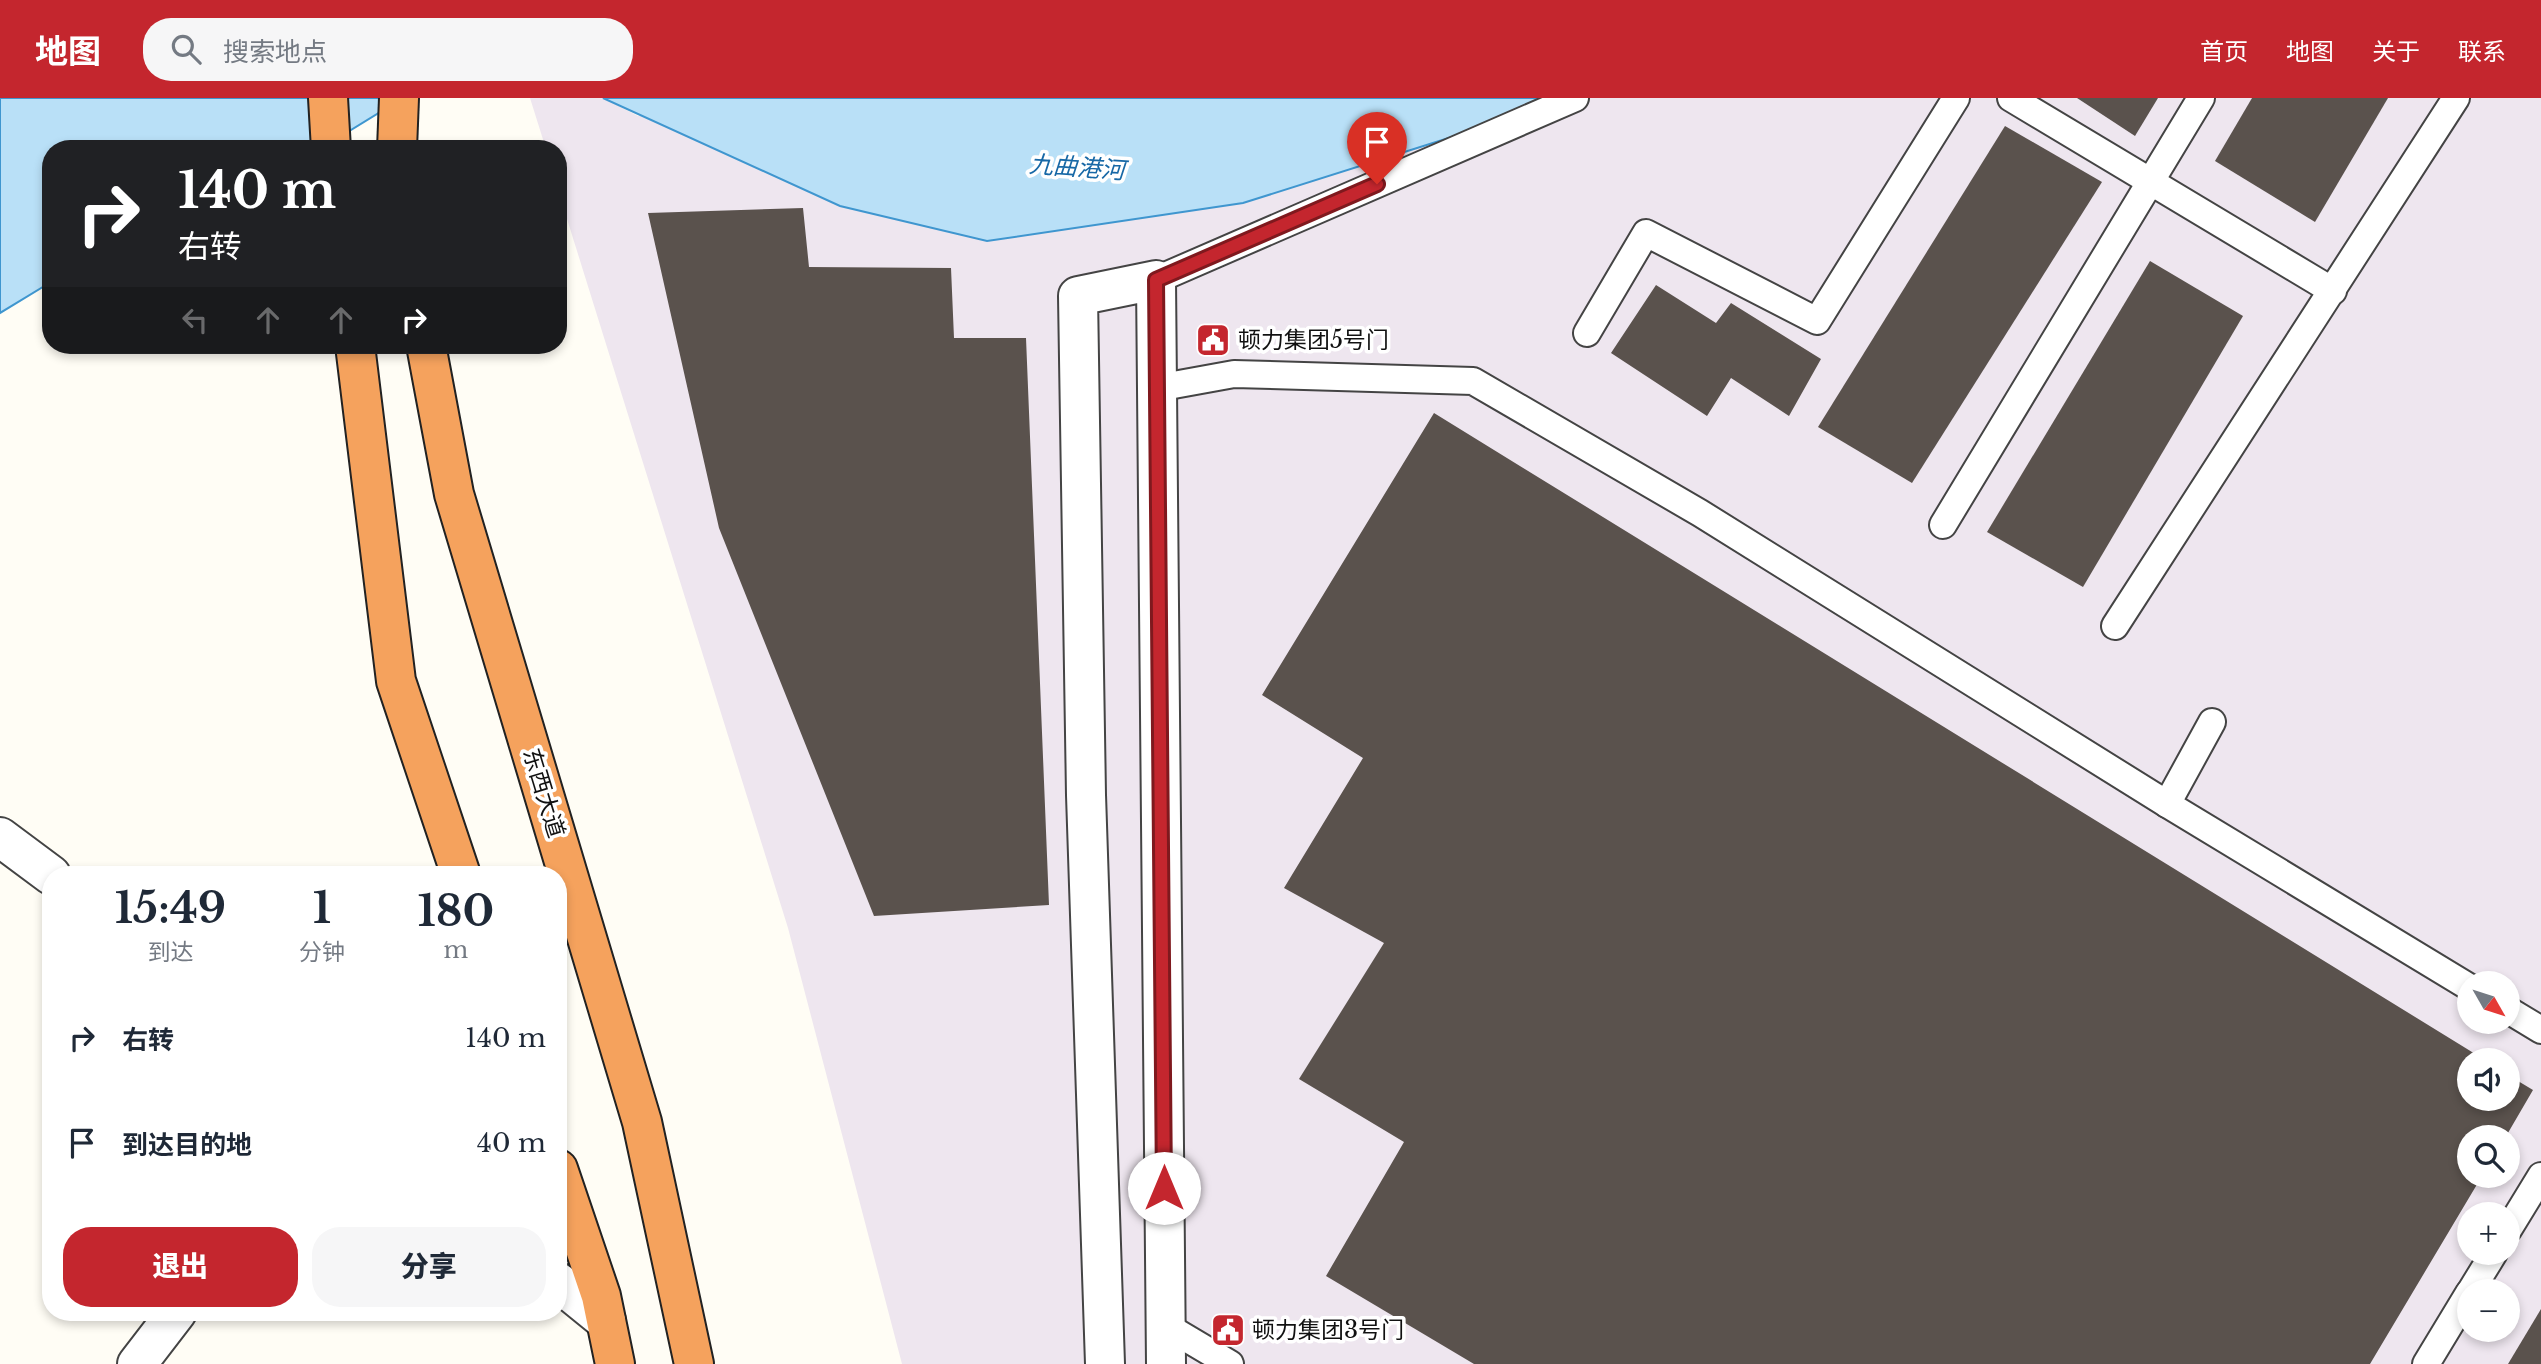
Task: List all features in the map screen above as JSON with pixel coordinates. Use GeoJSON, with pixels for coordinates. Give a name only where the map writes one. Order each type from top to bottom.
{"type":"FeatureCollection","features":[{"type":"Feature","properties":{"kind":"highway"},"geometry":{"type":"LineString","coordinates":[[328,98],[330,140]]}},
{"type":"Feature","properties":{"kind":"highway"},"geometry":{"type":"LineString","coordinates":[[397,140],[398,98]]}},
{"type":"Feature","properties":{"kind":"highway"},"geometry":{"type":"LineString","coordinates":[[356,354],[396,681],[458,866]]}},
{"type":"Feature","properties":{"kind":"highway","name":"东西大道"},"geometry":{"type":"LineString","coordinates":[[428,354],[454,494],[565,866]]}},
{"type":"Feature","properties":{"kind":"highway","name":"东西大道"},"geometry":{"type":"LineString","coordinates":[[567,871],[642,1122],[694,1364]]}},
{"type":"Feature","properties":{"kind":"highway"},"geometry":{"type":"LineString","coordinates":[[567,1196],[601,1296],[615,1364]]}},
{"type":"Feature","properties":{"kind":"street"},"geometry":{"type":"LineString","coordinates":[[1105,1364],[1086,795],[1078,296],[1156,280],[1166,1364]]}},
{"type":"Feature","properties":{"kind":"street"},"geometry":{"type":"LineString","coordinates":[[0,837],[42,868]]}},
{"type":"Feature","properties":{"kind":"street"},"geometry":{"type":"LineString","coordinates":[[567,1289],[606,1321]]}},
{"type":"Feature","properties":{"kind":"street"},"geometry":{"type":"LineString","coordinates":[[137,1364],[170,1321]]}},
{"type":"Feature","properties":{"kind":"lane"},"geometry":{"type":"LineString","coordinates":[[1156,280],[1574,98]]}},
{"type":"Feature","properties":{"kind":"lane"},"geometry":{"type":"LineString","coordinates":[[1587,333],[1646,233],[1817,321],[1956,98]]}},
{"type":"Feature","properties":{"kind":"lane"},"geometry":{"type":"LineString","coordinates":[[2011,98],[2333,291]]}},
{"type":"Feature","properties":{"kind":"lane"},"geometry":{"type":"LineString","coordinates":[[1943,525],[2201,98]]}},
{"type":"Feature","properties":{"kind":"lane"},"geometry":{"type":"LineString","coordinates":[[2115,626],[2456,98]]}},
{"type":"Feature","properties":{"kind":"lane"},"geometry":{"type":"LineString","coordinates":[[1157,388],[1234,374],[1473,382],[1700,513],[2167,804],[2457,980]]}},
{"type":"Feature","properties":{"kind":"lane"},"geometry":{"type":"LineString","coordinates":[[2167,804],[2212,722]]}},
{"type":"Feature","properties":{"kind":"lane"},"geometry":{"type":"LineString","coordinates":[[2520,1017],[2541,1030]]}},
{"type":"Feature","properties":{"kind":"lane"},"geometry":{"type":"LineString","coordinates":[[2520,1210],[2541,1176]]}},
{"type":"Feature","properties":{"kind":"lane"},"geometry":{"type":"LineString","coordinates":[[2426,1364],[2457,1313]]}},
{"type":"Feature","properties":{"kind":"lane"},"geometry":{"type":"LineString","coordinates":[[1166,1326],[1230,1364]]}},
{"type":"Feature","properties":{"kind":"shaded area"},"geometry":{"type":"Polygon","coordinates":[[[530,98],[603,98],[638,116],[1560,98],[2541,98],[2541,1364],[902,1364],[788,928],[567,219],[567,140],[543,140],[530,98]]]}},
{"type":"Feature","properties":{"kind":"water"},"geometry":{"type":"Polygon","coordinates":[[[0,98],[403,98],[335,140],[42,140],[42,287],[0,313],[0,98]]]}},
{"type":"Feature","properties":{"kind":"water","name":"九曲港河"},"geometry":{"type":"Polygon","coordinates":[[[603,98],[1560,98],[1455,136],[1243,203],[987,241],[840,206],[603,98]]]}},
{"type":"Feature","properties":{"kind":"building"},"geometry":{"type":"Polygon","coordinates":[[[2077,98],[2158,98],[2135,136],[2077,98]]]}},
{"type":"Feature","properties":{"kind":"building"},"geometry":{"type":"Polygon","coordinates":[[[2252,98],[2388,98],[2315,222],[2215,161],[2252,98]]]}},
{"type":"Feature","properties":{"kind":"building"},"geometry":{"type":"Polygon","coordinates":[[[2005,126],[2102,182],[1912,483],[1818,427],[2005,126]]]}},
{"type":"Feature","properties":{"kind":"building"},"geometry":{"type":"Polygon","coordinates":[[[803,208],[809,267],[951,268],[954,338],[1026,338],[1049,905],[874,916],[719,528],[648,213],[803,208]]]}},
{"type":"Feature","properties":{"kind":"building"},"geometry":{"type":"Polygon","coordinates":[[[2150,261],[2243,316],[2083,587],[1987,532],[2150,261]]]}},
{"type":"Feature","properties":{"kind":"building"},"geometry":{"type":"Polygon","coordinates":[[[1656,285],[1716,323],[1731,303],[1821,359],[1789,416],[1731,378],[1707,416],[1611,353],[1656,285]]]}},
{"type":"Feature","properties":{"kind":"building"},"geometry":{"type":"Polygon","coordinates":[[[1434,413],[2466,1048],[2457,1048],[2457,1111],[2520,1111],[2520,1082],[2533,1090],[2513,1125],[2457,1125],[2457,1188],[2475,1188],[2467,1202],[2457,1202],[2457,1218],[2370,1364],[1474,1364],[1326,1276],[1404,1142],[1299,1079],[1384,943],[1284,888],[1363,758],[1262,695],[1434,413]]]}},
{"type":"Feature","properties":{"kind":"building"},"geometry":{"type":"Polygon","coordinates":[[[2541,1309],[2541,1364],[2508,1364],[2541,1309]]]}},
{"type":"Feature","properties":{"kind":"place","name":"顿力集团5号门"},"geometry":{"type":"Point","coordinates":[1213,340]}},
{"type":"Feature","properties":{"kind":"place","name":"顿力集团3号门"},"geometry":{"type":"Point","coordinates":[1228,1330]}},
{"type":"Feature","properties":{"kind":"route"},"geometry":{"type":"LineString","coordinates":[[1164,1188],[1156,280],[1377,184]]}}]}
